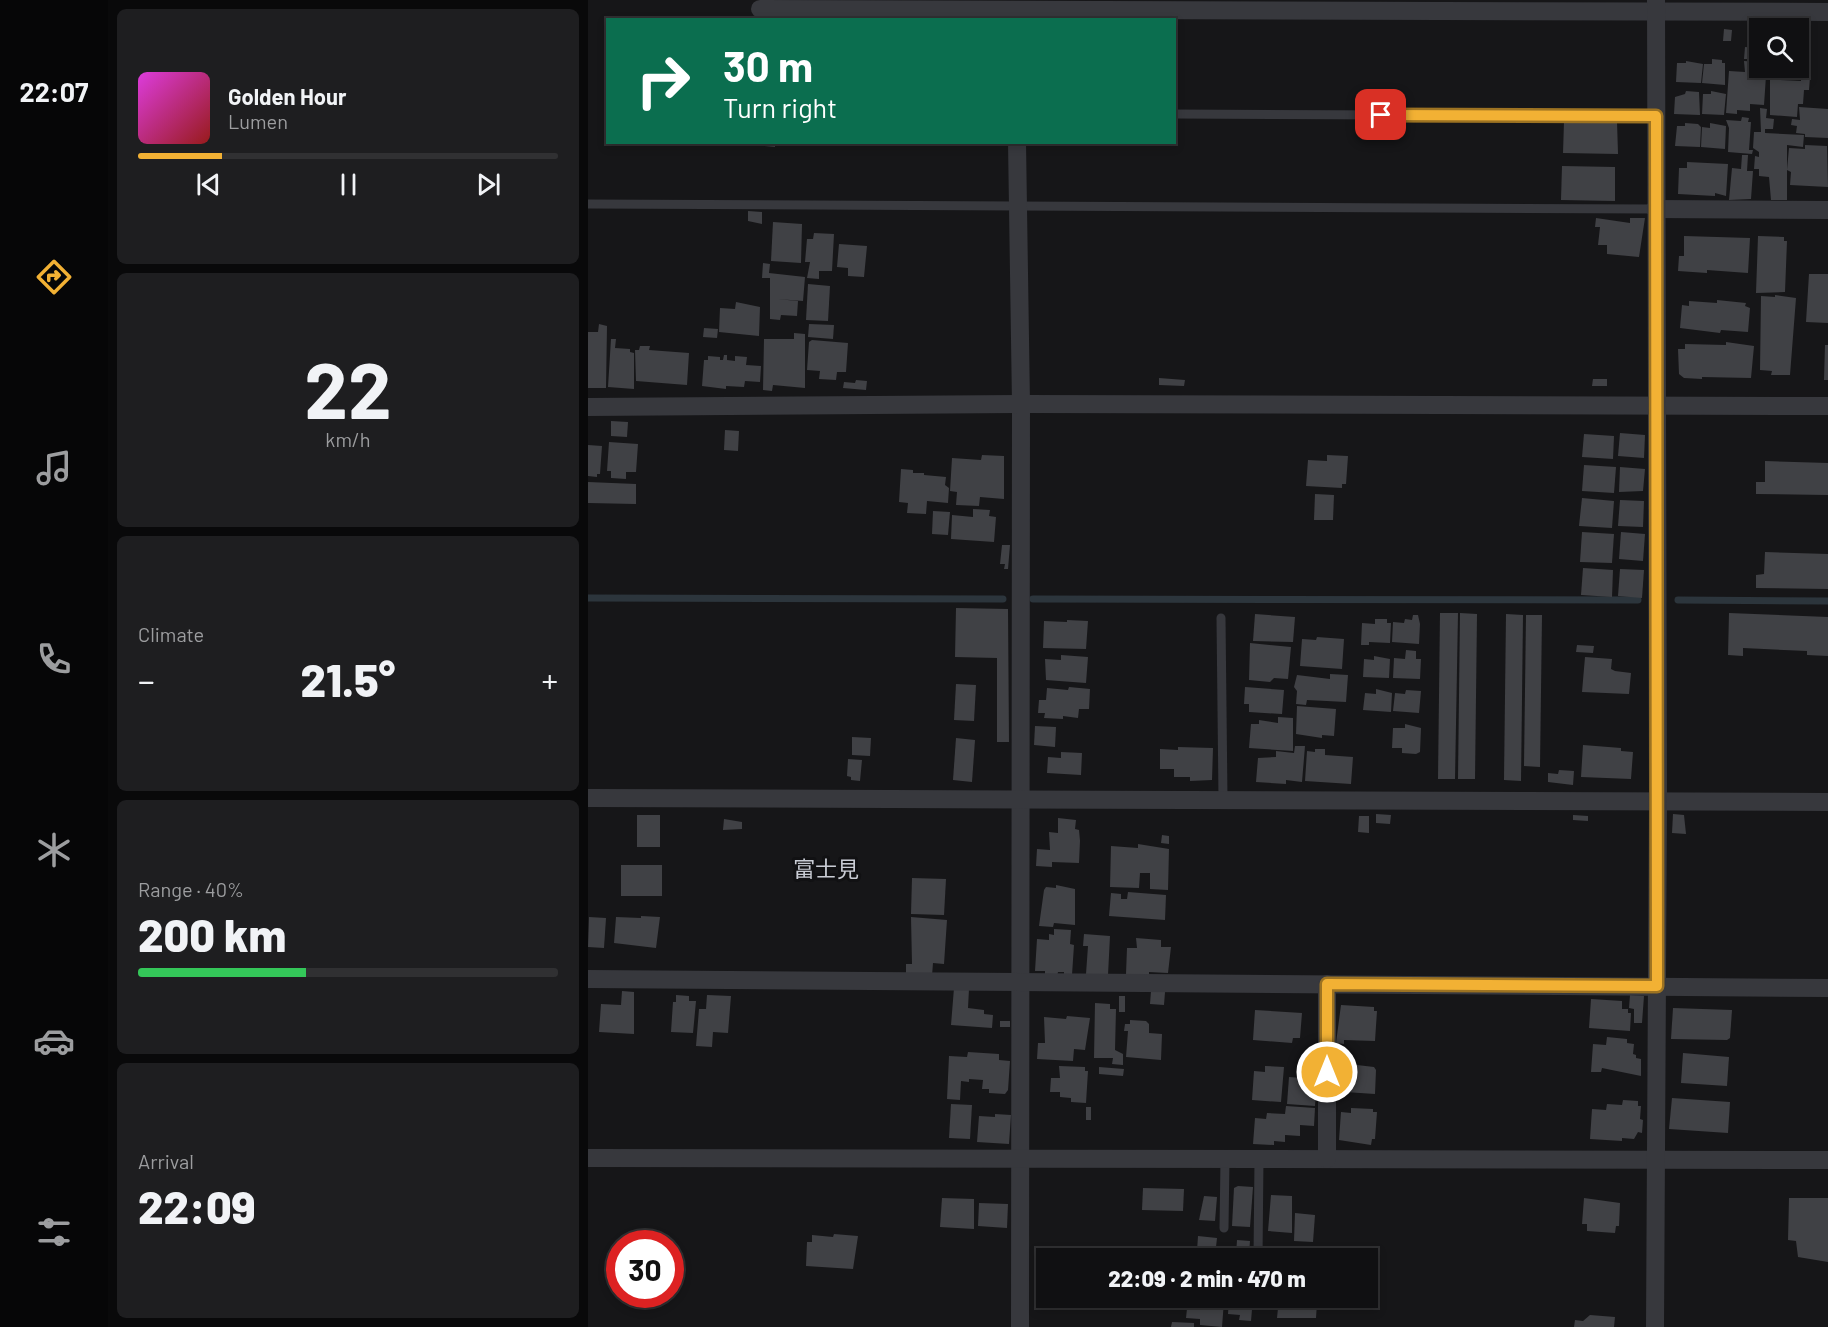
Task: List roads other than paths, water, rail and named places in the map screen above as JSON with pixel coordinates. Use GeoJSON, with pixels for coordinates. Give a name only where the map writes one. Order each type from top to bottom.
{"type":"FeatureCollection","features":[{"type":"Feature","properties":{"kind":"street"},"geometry":{"type":"LineString","coordinates":[[1655,1327],[1658,801],[1656,5]]}},
{"type":"Feature","properties":{"kind":"street"},"geometry":{"type":"LineString","coordinates":[[760,9],[1017,10],[1656,5],[1828,12]]}},
{"type":"Feature","properties":{"kind":"street"},"geometry":{"type":"LineString","coordinates":[[1017,144],[1021,404],[1020,1327]]}},
{"type":"Feature","properties":{"kind":"street"},"geometry":{"type":"LineString","coordinates":[[1655,209],[1828,210]]}},
{"type":"Feature","properties":{"kind":"street"},"geometry":{"type":"LineString","coordinates":[[588,407],[1021,404],[1828,406]]}},
{"type":"Feature","properties":{"kind":"street"},"geometry":{"type":"LineString","coordinates":[[588,798],[1828,802]]}},
{"type":"Feature","properties":{"kind":"street"},"geometry":{"type":"LineString","coordinates":[[588,979],[1828,988]]}},
{"type":"Feature","properties":{"kind":"street"},"geometry":{"type":"LineString","coordinates":[[1327,984],[1327,1159]]}},
{"type":"Feature","properties":{"kind":"street"},"geometry":{"type":"LineString","coordinates":[[588,1158],[1828,1160]]}},
{"type":"Feature","properties":{"kind":"lane"},"geometry":{"type":"LineString","coordinates":[[1176,114],[1656,116]]}},
{"type":"Feature","properties":{"kind":"lane"},"geometry":{"type":"LineString","coordinates":[[588,204],[1655,209]]}},
{"type":"Feature","properties":{"kind":"lane"},"geometry":{"type":"LineString","coordinates":[[1221,618],[1223,800]]}},
{"type":"Feature","properties":{"kind":"lane"},"geometry":{"type":"LineString","coordinates":[[1224,1228],[1225,1159]]}},
{"type":"Feature","properties":{"kind":"lane"},"geometry":{"type":"LineString","coordinates":[[1258,1248],[1259,1159]]}},
{"type":"Feature","properties":{"kind":"waterway"},"geometry":{"type":"LineString","coordinates":[[588,598],[1003,599]]}},
{"type":"Feature","properties":{"kind":"waterway"},"geometry":{"type":"LineString","coordinates":[[1033,599],[1638,600]]}},
{"type":"Feature","properties":{"kind":"waterway"},"geometry":{"type":"LineString","coordinates":[[1678,600],[1828,601]]}},
{"type":"Feature","properties":{"kind":"district","name":"富士見"},"geometry":{"type":"Point","coordinates":[826,868]}}]}
